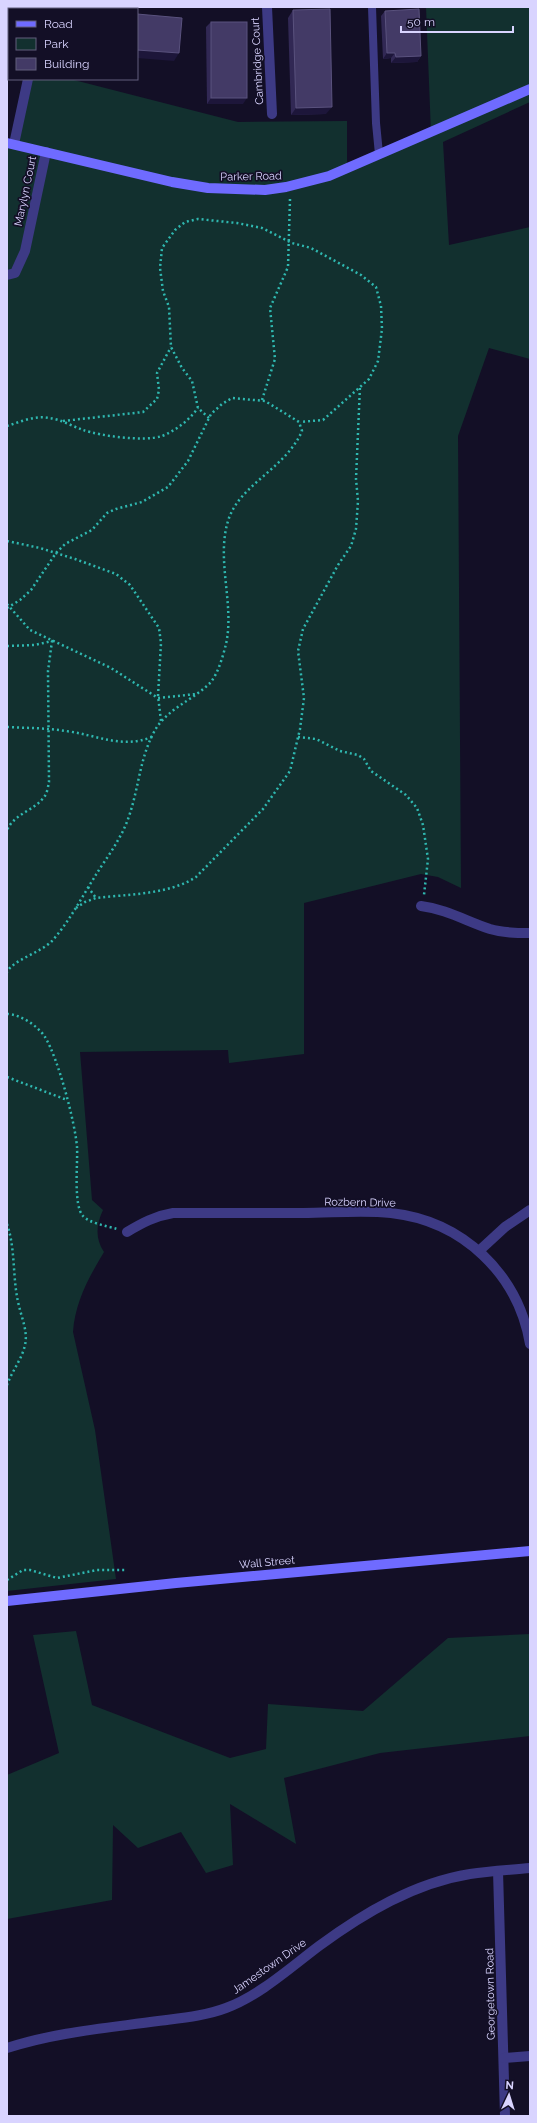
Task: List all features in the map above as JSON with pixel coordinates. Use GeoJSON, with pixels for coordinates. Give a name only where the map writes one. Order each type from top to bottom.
{"type":"FeatureCollection","features":[{"type":"Feature","properties":{"kind":"street","name":"Cambridge Court"},"geometry":{"type":"LineString","coordinates":[[267,7],[272,114]]}},
{"type":"Feature","properties":{"kind":"street"},"geometry":{"type":"LineString","coordinates":[[10,143],[28,80]]}},
{"type":"Feature","properties":{"kind":"street","name":"Parker Road"},"geometry":{"type":"LineString","coordinates":[[10,143],[172,182],[208,188],[242,190],[290,186],[329,176],[530,89]]}},
{"type":"Feature","properties":{"kind":"street","name":"Marylyn Court"},"geometry":{"type":"LineString","coordinates":[[7,275],[15,273],[25,251],[46,152]]}},
{"type":"Feature","properties":{"kind":"street"},"geometry":{"type":"LineString","coordinates":[[421,906],[450,912],[490,929],[506,932],[530,933]]}},
{"type":"Feature","properties":{"kind":"street"},"geometry":{"type":"LineString","coordinates":[[480,1250],[505,1227],[530,1210]]}},
{"type":"Feature","properties":{"kind":"street","name":"Rozbern Drive"},"geometry":{"type":"LineString","coordinates":[[127,1232],[144,1222],[161,1215],[173,1213],[391,1213],[430,1222],[451,1231],[480,1250],[504,1279],[519,1306],[530,1344]]}},
{"type":"Feature","properties":{"kind":"street","name":"Wall Street"},"geometry":{"type":"LineString","coordinates":[[7,1601],[176,1583],[530,1551]]}},
{"type":"Feature","properties":{"kind":"street","name":"Jamestown Drive"},"geometry":{"type":"LineString","coordinates":[[7,2048],[51,2036],[200,2016],[227,2008],[252,1995],[347,1926],[383,1904],[412,1891],[469,1874],[530,1868]]}},
{"type":"Feature","properties":{"kind":"street","name":"Georgetown Road"},"geometry":{"type":"LineString","coordinates":[[498,1871],[505,2116]]}},
{"type":"Feature","properties":{"kind":"street"},"geometry":{"type":"LineString","coordinates":[[504,2058],[530,2056]]}},
{"type":"Feature","properties":{"kind":"lane"},"geometry":{"type":"LineString","coordinates":[[372,7],[376,124],[379,154]]}},
{"type":"Feature","properties":{"kind":"path"},"geometry":{"type":"LineString","coordinates":[[262,400],[275,359],[270,308],[288,267],[290,242],[290,186]]}},
{"type":"Feature","properties":{"kind":"path"},"geometry":{"type":"LineString","coordinates":[[196,694],[158,698],[111,668],[30,630],[8,606],[20,600],[31,590],[56,553],[65,544],[92,530],[107,513],[120,507],[142,502],[168,487],[188,461],[209,418],[222,404],[232,398],[262,400],[284,411],[300,422],[323,420],[369,379],[378,361],[382,329],[381,306],[376,287],[361,275],[311,248],[290,242],[262,228],[229,222],[198,219],[186,222],[175,230],[162,248],[160,268],[163,291],[169,308],[171,347],[182,368],[192,381],[198,408],[209,418]]}},
{"type":"Feature","properties":{"kind":"path"},"geometry":{"type":"LineString","coordinates":[[60,421],[143,412],[157,399],[159,390],[157,373],[171,347]]}},
{"type":"Feature","properties":{"kind":"path"},"geometry":{"type":"LineString","coordinates":[[75,909],[85,902],[96,898],[167,889],[184,884],[196,877],[263,809],[290,771],[298,737],[304,698],[298,651],[302,636],[334,571],[351,546],[356,529],[358,501],[356,479],[360,386]]}},
{"type":"Feature","properties":{"kind":"path"},"geometry":{"type":"LineString","coordinates":[[7,426],[38,417],[50,418],[85,430],[144,438],[162,436],[180,426],[190,418],[198,408]]}},
{"type":"Feature","properties":{"kind":"path"},"geometry":{"type":"LineString","coordinates":[[7,972],[10,966],[37,953],[50,942],[66,923],[119,839],[133,809],[152,737],[161,721],[211,682],[226,644],[229,624],[225,558],[229,517],[244,494],[290,452],[302,431],[300,422]]}},
{"type":"Feature","properties":{"kind":"path"},"geometry":{"type":"LineString","coordinates":[[7,541],[56,553],[116,574],[130,585],[159,628],[161,643],[158,698],[161,721]]}},
{"type":"Feature","properties":{"kind":"path"},"geometry":{"type":"LineString","coordinates":[[7,646],[35,645],[52,641]]}},
{"type":"Feature","properties":{"kind":"path"},"geometry":{"type":"LineString","coordinates":[[7,830],[10,823],[23,812],[35,806],[45,796],[49,782],[48,671],[52,641]]}},
{"type":"Feature","properties":{"kind":"path"},"geometry":{"type":"LineString","coordinates":[[7,727],[49,729],[135,743],[152,737]]}},
{"type":"Feature","properties":{"kind":"path"},"geometry":{"type":"LineString","coordinates":[[298,737],[316,739],[340,751],[358,755],[364,759],[370,771],[406,795],[417,808],[423,825],[428,859],[421,906]]}},
{"type":"Feature","properties":{"kind":"path"},"geometry":{"type":"LineString","coordinates":[[88,887],[96,898]]}},
{"type":"Feature","properties":{"kind":"path"},"geometry":{"type":"LineString","coordinates":[[7,1014],[13,1014],[36,1027],[45,1037],[74,1122],[77,1145],[78,1200],[80,1212],[89,1220],[127,1232]]}},
{"type":"Feature","properties":{"kind":"path"},"geometry":{"type":"LineString","coordinates":[[7,1077],[67,1100]]}},
{"type":"Feature","properties":{"kind":"path"},"geometry":{"type":"LineString","coordinates":[[7,1224],[10,1233],[14,1285],[25,1327],[26,1337],[22,1355],[7,1385]]}},
{"type":"Feature","properties":{"kind":"path"},"geometry":{"type":"LineString","coordinates":[[7,1580],[23,1570],[34,1571],[58,1578],[98,1570],[126,1570]]}},
{"type":"Feature","properties":{"kind":"green space"},"geometry":{"type":"Polygon","coordinates":[[[426,7],[530,7],[530,102],[443,142],[449,245],[530,227],[530,359],[489,348],[458,436],[461,888],[438,877],[421,874],[304,903],[304,1054],[229,1063],[228,1050],[80,1052],[92,1200],[103,1210],[98,1226],[98,1237],[104,1252],[88,1280],[80,1300],[74,1321],[73,1332],[95,1430],[116,1579],[7,1591],[7,143],[12,144],[27,80],[74,80],[238,122],[347,121],[347,169],[431,133],[426,7]]]}},
{"type":"Feature","properties":{"kind":"green space"},"geometry":{"type":"Polygon","coordinates":[[[76,1631],[92,1705],[230,1758],[266,1749],[268,1704],[363,1711],[448,1638],[530,1634],[530,1736],[380,1753],[284,1778],[296,1844],[230,1804],[233,1865],[206,1873],[181,1832],[138,1848],[113,1825],[112,1900],[7,1919],[7,1775],[59,1753],[33,1635],[76,1631]]]}},
{"type":"Feature","properties":{"kind":"building"},"geometry":{"type":"Polygon","coordinates":[[[7,7],[12,7],[8,8],[7,36],[7,7]]]}},
{"type":"Feature","properties":{"kind":"building"},"geometry":{"type":"Polygon","coordinates":[[[330,9],[332,107],[296,108],[293,10],[330,9]]]}},
{"type":"Feature","properties":{"kind":"building"},"geometry":{"type":"Polygon","coordinates":[[[419,9],[421,56],[396,57],[395,53],[387,53],[385,11],[419,9]]]}},
{"type":"Feature","properties":{"kind":"building"},"geometry":{"type":"Polygon","coordinates":[[[138,14],[182,18],[179,53],[138,50],[138,14]]]}},
{"type":"Feature","properties":{"kind":"building"},"geometry":{"type":"Polygon","coordinates":[[[211,22],[247,22],[247,98],[211,98],[211,22]]]}}]}
